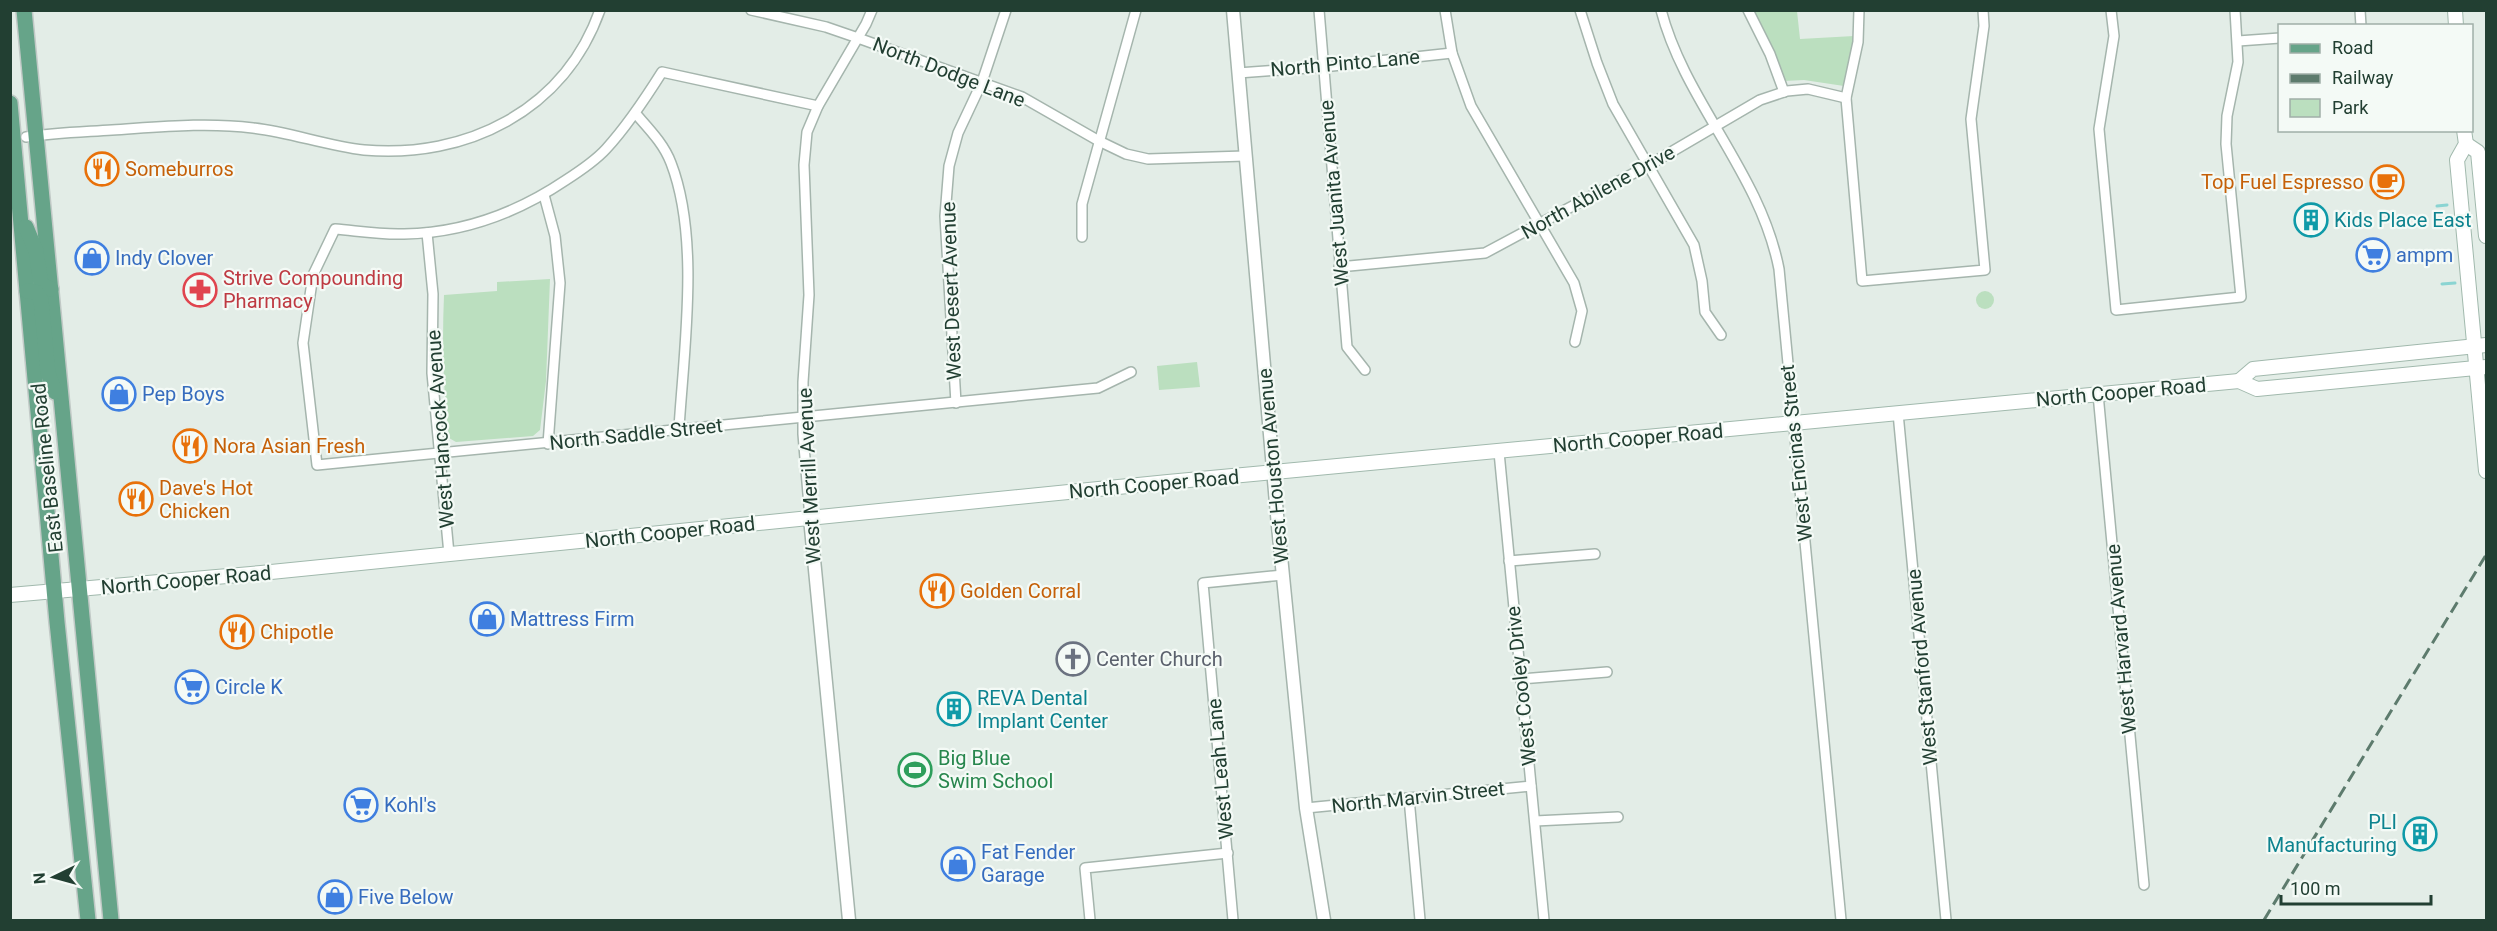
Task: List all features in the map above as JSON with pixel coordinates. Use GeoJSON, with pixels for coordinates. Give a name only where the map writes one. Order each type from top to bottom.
{"type":"FeatureCollection","features":[{"type":"Feature","properties":{"kind":"main road","name":"East Baseline Road"},"geometry":{"type":"LineString","coordinates":[[24,10],[31,136],[51,289],[63,411],[68,591],[88,921]]}},
{"type":"Feature","properties":{"kind":"main road","name":"East Baseline Road"},"geometry":{"type":"LineString","coordinates":[[10,103],[27,291],[111,921]]}},
{"type":"Feature","properties":{"kind":"main road"},"geometry":{"type":"LineString","coordinates":[[2487,236],[2478,152],[2465,137],[2457,160],[2480,345],[2487,471]]}},
{"type":"Feature","properties":{"kind":"main road"},"geometry":{"type":"LineString","coordinates":[[20,214],[36,251],[41,284],[51,289]]}},
{"type":"Feature","properties":{"kind":"main road"},"geometry":{"type":"LineString","coordinates":[[27,291],[36,292],[41,300],[48,373],[63,411]]}},
{"type":"Feature","properties":{"kind":"main road","name":"North Cooper Road"},"geometry":{"type":"LineString","coordinates":[[2239,381],[2253,369],[2480,345]]}},
{"type":"Feature","properties":{"kind":"main road","name":"North Cooper Road"},"geometry":{"type":"LineString","coordinates":[[10,595],[2239,381],[2257,389],[2481,368]]}},
{"type":"Feature","properties":{"kind":"street"},"geometry":{"type":"LineString","coordinates":[[31,136],[195,125],[254,128],[361,150],[393,152],[427,150],[446,146],[480,136],[517,117],[530,106],[564,74],[600,10]]}},
{"type":"Feature","properties":{"kind":"street","name":"North Dodge Lane"},"geometry":{"type":"LineString","coordinates":[[751,10],[826,27],[1022,97],[1126,154],[1148,159],[1245,156]]}},
{"type":"Feature","properties":{"kind":"street","name":"West Merrill Avenue"},"geometry":{"type":"LineString","coordinates":[[849,921],[810,518],[803,416],[809,295],[804,165],[807,132],[818,106],[872,10]]}},
{"type":"Feature","properties":{"kind":"street","name":"West Desert Avenue"},"geometry":{"type":"LineString","coordinates":[[956,403],[945,216],[948,176],[958,132],[982,82],[1006,10]]}},
{"type":"Feature","properties":{"kind":"street"},"geometry":{"type":"LineString","coordinates":[[1082,237],[1082,204],[1136,10]]}},
{"type":"Feature","properties":{"kind":"street","name":"West Houston Avenue"},"geometry":{"type":"LineString","coordinates":[[1233,10],[1273,473],[1306,808],[1324,921]]}},
{"type":"Feature","properties":{"kind":"street","name":"West Juanita Avenue"},"geometry":{"type":"LineString","coordinates":[[1318,10],[1347,347],[1365,370]]}},
{"type":"Feature","properties":{"kind":"street"},"geometry":{"type":"LineString","coordinates":[[1445,10],[1452,53],[1471,106],[1574,283],[1581,311],[1575,342]]}},
{"type":"Feature","properties":{"kind":"street"},"geometry":{"type":"LineString","coordinates":[[1580,10],[1596,63],[1613,104],[1694,245],[1702,281],[1705,312],[1721,335]]}},
{"type":"Feature","properties":{"kind":"street","name":"West Encinas Street"},"geometry":{"type":"LineString","coordinates":[[1661,10],[1681,64],[1761,210],[1775,245],[1841,921]]}},
{"type":"Feature","properties":{"kind":"street"},"geometry":{"type":"LineString","coordinates":[[1748,10],[1770,54],[1784,92]]}},
{"type":"Feature","properties":{"kind":"street"},"geometry":{"type":"LineString","coordinates":[[1858,10],[1858,42],[1846,98],[1862,281],[1985,270],[1971,119],[1984,26],[1983,10]]}},
{"type":"Feature","properties":{"kind":"street"},"geometry":{"type":"LineString","coordinates":[[2111,10],[2114,36],[2099,129],[2116,310],[2241,297],[2226,144],[2227,116],[2238,62],[2235,10]]}},
{"type":"Feature","properties":{"kind":"street"},"geometry":{"type":"LineString","coordinates":[[2238,42],[2278,38]]}},
{"type":"Feature","properties":{"kind":"street","name":"North Pinto Lane"},"geometry":{"type":"LineString","coordinates":[[1238,73],[1323,67],[1452,53]]}},
{"type":"Feature","properties":{"kind":"street"},"geometry":{"type":"LineString","coordinates":[[427,233],[453,230],[484,221],[507,213],[544,195],[604,151],[636,114],[662,72],[818,106]]}},
{"type":"Feature","properties":{"kind":"street","name":"North Abilene Drive"},"geometry":{"type":"LineString","coordinates":[[1339,267],[1485,253],[1649,165],[1760,100],[1784,92],[1808,89],[1846,98]]}},
{"type":"Feature","properties":{"kind":"street"},"geometry":{"type":"LineString","coordinates":[[636,114],[655,136],[670,161],[681,199],[689,283],[679,428]]}},
{"type":"Feature","properties":{"kind":"street"},"geometry":{"type":"LineString","coordinates":[[544,195],[555,236],[560,283],[548,444]]}},
{"type":"Feature","properties":{"kind":"street","name":"North Saddle Street"},"geometry":{"type":"LineString","coordinates":[[427,233],[402,234],[335,229],[322,253],[313,275],[303,343],[317,465],[1098,388],[1131,372]]}},
{"type":"Feature","properties":{"kind":"street","name":"West Hancock Avenue"},"geometry":{"type":"LineString","coordinates":[[427,233],[433,285],[432,373],[450,554]]}},
{"type":"Feature","properties":{"kind":"street","name":"West Harvard Avenue"},"geometry":{"type":"LineString","coordinates":[[2098,394],[2144,885]]}},
{"type":"Feature","properties":{"kind":"street","name":"West Stanford Avenue"},"geometry":{"type":"LineString","coordinates":[[1898,413],[1946,921]]}},
{"type":"Feature","properties":{"kind":"street","name":"West Cooley Drive"},"geometry":{"type":"LineString","coordinates":[[1499,452],[1544,921]]}},
{"type":"Feature","properties":{"kind":"street"},"geometry":{"type":"LineString","coordinates":[[1509,561],[1595,554]]}},
{"type":"Feature","properties":{"kind":"street","name":"West Leah Lane"},"geometry":{"type":"LineString","coordinates":[[1233,921],[1203,583],[1283,575]]}},
{"type":"Feature","properties":{"kind":"street"},"geometry":{"type":"LineString","coordinates":[[1521,679],[1606,672]]}},
{"type":"Feature","properties":{"kind":"street","name":"North Marvin Street"},"geometry":{"type":"LineString","coordinates":[[1306,808],[1531,786]]}},
{"type":"Feature","properties":{"kind":"street"},"geometry":{"type":"LineString","coordinates":[[1409,798],[1420,921]]}},
{"type":"Feature","properties":{"kind":"street"},"geometry":{"type":"LineString","coordinates":[[1534,821],[1618,817]]}},
{"type":"Feature","properties":{"kind":"street"},"geometry":{"type":"LineString","coordinates":[[1090,921],[1085,868],[1228,854]]}},
{"type":"Feature","properties":{"kind":"green space"},"geometry":{"type":"Polygon","coordinates":[[[1753,11],[1797,11],[1800,39],[1854,36],[1844,86],[1804,80],[1784,81],[1753,11]]]}},
{"type":"Feature","properties":{"kind":"green space"},"geometry":{"type":"Polygon","coordinates":[[[550,279],[546,381],[540,430],[533,436],[456,442],[449,438],[443,366],[444,295],[497,291],[497,282],[550,279]]]}},
{"type":"Feature","properties":{"kind":"green space"},"geometry":{"type":"Polygon","coordinates":[[[1985,291],[1991,294],[1994,300],[1991,306],[1985,309],[1979,306],[1976,300],[1979,294],[1985,291]]]}},
{"type":"Feature","properties":{"kind":"green space"},"geometry":{"type":"Polygon","coordinates":[[[1197,362],[1200,387],[1159,390],[1157,366],[1197,362]]]}},
{"type":"Feature","properties":{"kind":"waterway"},"geometry":{"type":"LineString","coordinates":[[2437,206],[2447,205]]}},
{"type":"Feature","properties":{"kind":"waterway"},"geometry":{"type":"LineString","coordinates":[[2442,284],[2455,283]]}},
{"type":"Feature","properties":{"kind":"railway"},"geometry":{"type":"LineString","coordinates":[[2264,920],[2486,555]]}},
{"type":"Feature","properties":{"kind":"place","name":"Someburros"},"geometry":{"type":"Point","coordinates":[102,169]}},
{"type":"Feature","properties":{"kind":"place","name":"Top Fuel Espresso"},"geometry":{"type":"Point","coordinates":[2387,182]}},
{"type":"Feature","properties":{"kind":"place","name":"Kids Place East"},"geometry":{"type":"Point","coordinates":[2311,220]}},
{"type":"Feature","properties":{"kind":"place","name":"ampm"},"geometry":{"type":"Point","coordinates":[2373,255]}},
{"type":"Feature","properties":{"kind":"place","name":"Indy Clover"},"geometry":{"type":"Point","coordinates":[92,258]}},
{"type":"Feature","properties":{"kind":"place","name":"Strive Compounding Pharmacy"},"geometry":{"type":"Point","coordinates":[200,290]}},
{"type":"Feature","properties":{"kind":"place","name":"Pep Boys"},"geometry":{"type":"Point","coordinates":[119,394]}},
{"type":"Feature","properties":{"kind":"place","name":"Nora Asian Fresh"},"geometry":{"type":"Point","coordinates":[190,446]}},
{"type":"Feature","properties":{"kind":"place","name":"Dave's Hot Chicken"},"geometry":{"type":"Point","coordinates":[136,499]}},
{"type":"Feature","properties":{"kind":"place","name":"Golden Corral"},"geometry":{"type":"Point","coordinates":[937,591]}},
{"type":"Feature","properties":{"kind":"place","name":"Mattress Firm"},"geometry":{"type":"Point","coordinates":[487,619]}},
{"type":"Feature","properties":{"kind":"place","name":"Chipotle"},"geometry":{"type":"Point","coordinates":[237,632]}},
{"type":"Feature","properties":{"kind":"place","name":"Center Church"},"geometry":{"type":"Point","coordinates":[1073,659]}},
{"type":"Feature","properties":{"kind":"place","name":"Circle K"},"geometry":{"type":"Point","coordinates":[192,687]}},
{"type":"Feature","properties":{"kind":"place","name":"REVA Dental Implant Center"},"geometry":{"type":"Point","coordinates":[954,709]}},
{"type":"Feature","properties":{"kind":"place","name":"Big Blue Swim School"},"geometry":{"type":"Point","coordinates":[915,770]}},
{"type":"Feature","properties":{"kind":"place","name":"Kohl's"},"geometry":{"type":"Point","coordinates":[361,805]}},
{"type":"Feature","properties":{"kind":"place","name":"PLI Manufacturing"},"geometry":{"type":"Point","coordinates":[2420,834]}},
{"type":"Feature","properties":{"kind":"place","name":"Fat Fender Garage"},"geometry":{"type":"Point","coordinates":[958,864]}},
{"type":"Feature","properties":{"kind":"place","name":"Five Below"},"geometry":{"type":"Point","coordinates":[335,897]}}]}
